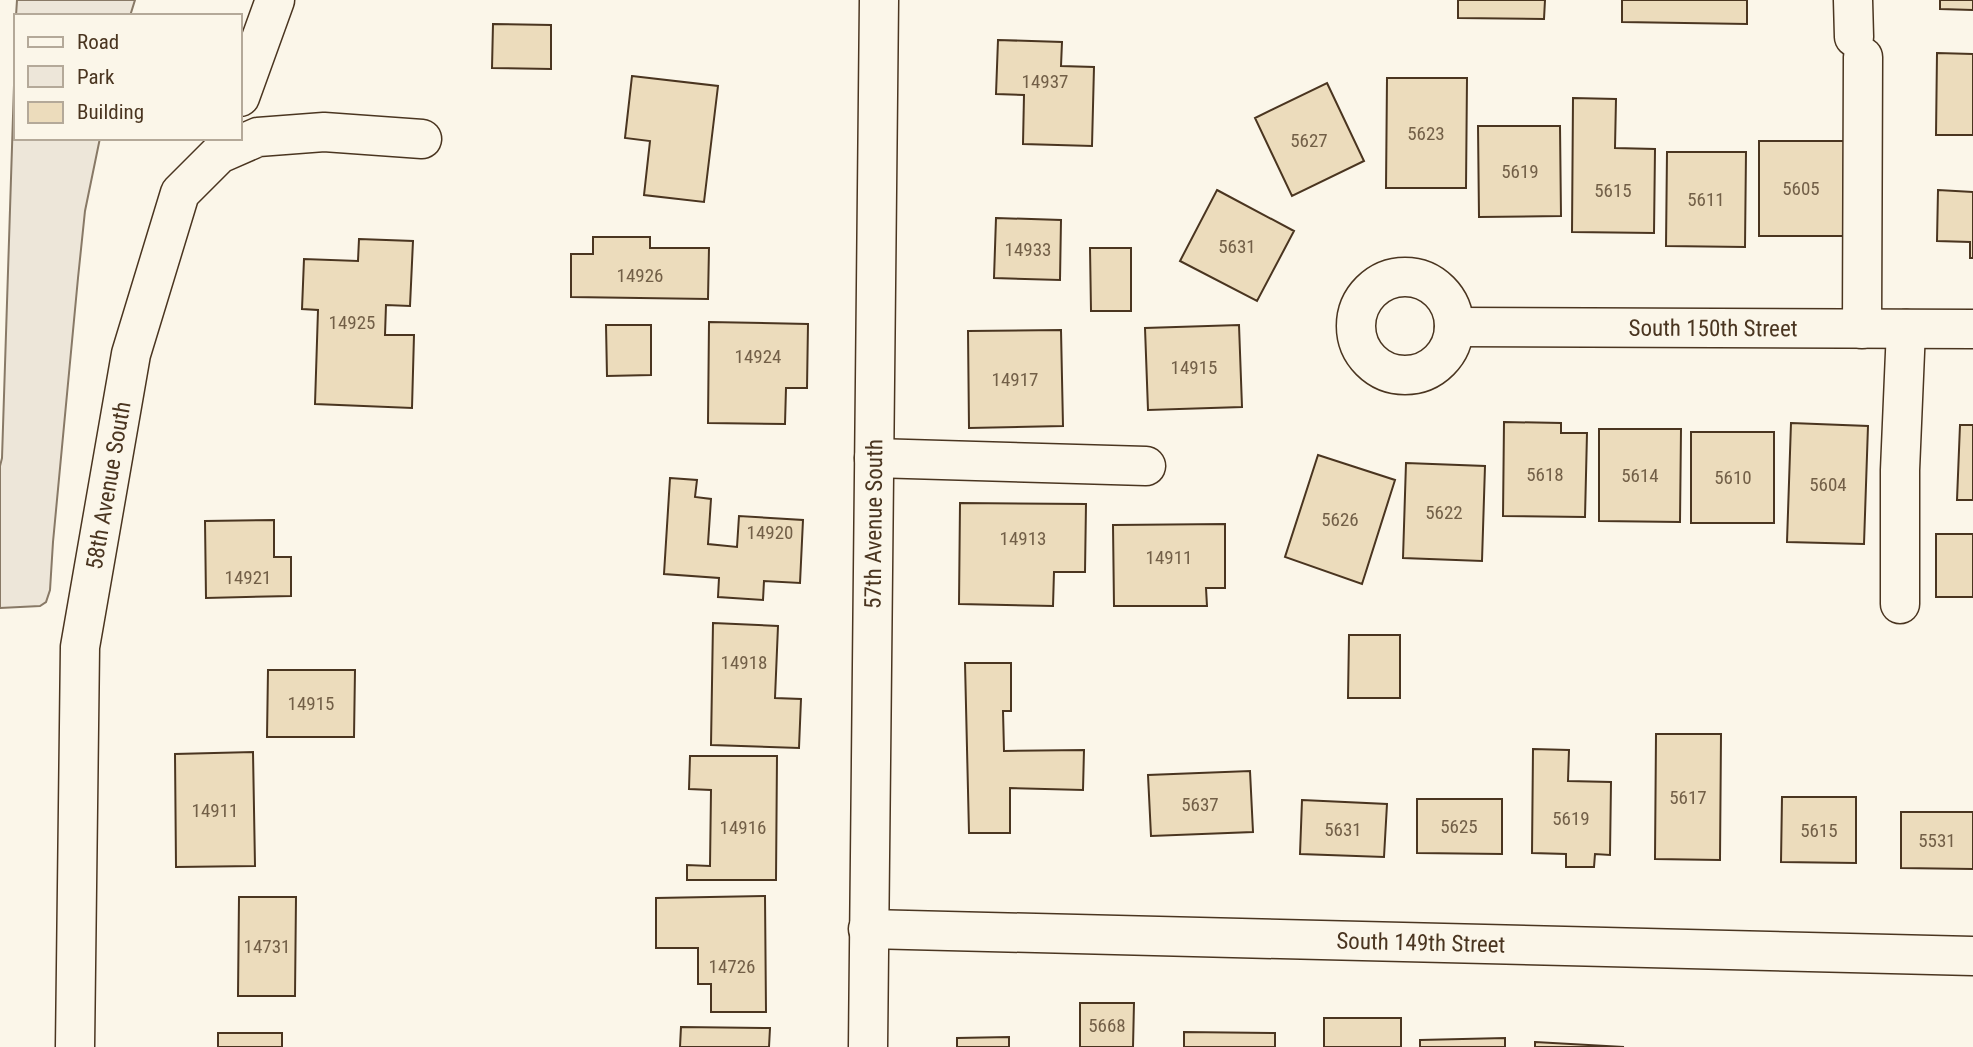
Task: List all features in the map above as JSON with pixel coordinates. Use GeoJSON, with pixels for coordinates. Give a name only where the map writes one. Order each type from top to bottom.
{"type":"FeatureCollection","features":[{"type":"Feature","properties":{"kind":"street"},"geometry":{"type":"LineString","coordinates":[[242,91],[275,0]]}},
{"type":"Feature","properties":{"kind":"street","name":"57th Avenue South"},"geometry":{"type":"LineString","coordinates":[[868,1047],[879,0]]}},
{"type":"Feature","properties":{"kind":"street"},"geometry":{"type":"LineString","coordinates":[[1857,31],[1862,329]]}},
{"type":"Feature","properties":{"kind":"street","name":"58th Avenue South"},"geometry":{"type":"LineString","coordinates":[[75,1047],[80,647],[131,355],[180,193],[222,146],[258,136],[324,132],[422,139]]}},
{"type":"Feature","properties":{"kind":"street","name":"South 150th Street"},"geometry":{"type":"LineString","coordinates":[[1454,327],[1973,329]]}},
{"type":"Feature","properties":{"kind":"street"},"geometry":{"type":"LineString","coordinates":[[1900,604],[1900,470],[1906,329]]}},
{"type":"Feature","properties":{"kind":"street"},"geometry":{"type":"LineString","coordinates":[[874,458],[1146,466]]}},
{"type":"Feature","properties":{"kind":"street","name":"South 149th Street"},"geometry":{"type":"LineString","coordinates":[[869,929],[1973,956]]}},
{"type":"Feature","properties":{"kind":"green space"},"geometry":{"type":"Polygon","coordinates":[[[17,0],[135,0],[131,14],[16,14],[17,0]]]}},
{"type":"Feature","properties":{"kind":"green space"},"geometry":{"type":"Polygon","coordinates":[[[14,85],[14,140],[100,140],[85,211],[50,590],[46,602],[40,606],[0,608],[14,85]]]}},
{"type":"Feature","properties":{"kind":"building"},"geometry":{"type":"Polygon","coordinates":[[[1458,0],[1545,0],[1544,19],[1458,18],[1458,0]]]}},
{"type":"Feature","properties":{"kind":"building"},"geometry":{"type":"Polygon","coordinates":[[[1622,0],[1747,0],[1747,24],[1622,22],[1622,0]]]}},
{"type":"Feature","properties":{"kind":"building"},"geometry":{"type":"Polygon","coordinates":[[[1940,0],[1973,0],[1973,10],[1940,9],[1940,0]]]}},
{"type":"Feature","properties":{"kind":"building"},"geometry":{"type":"Polygon","coordinates":[[[493,24],[551,25],[551,69],[492,68],[493,24]]]}},
{"type":"Feature","properties":{"kind":"building"},"geometry":{"type":"Polygon","coordinates":[[[998,40],[1062,42],[1061,66],[1094,67],[1092,146],[1023,144],[1024,95],[996,94],[998,40]]]}},
{"type":"Feature","properties":{"kind":"building"},"geometry":{"type":"Polygon","coordinates":[[[1937,53],[1973,54],[1973,135],[1936,135],[1937,53]]]}},
{"type":"Feature","properties":{"kind":"building"},"geometry":{"type":"Polygon","coordinates":[[[632,76],[718,86],[704,202],[644,195],[650,141],[625,138],[632,76]]]}},
{"type":"Feature","properties":{"kind":"building"},"geometry":{"type":"Polygon","coordinates":[[[1387,78],[1467,78],[1466,188],[1386,188],[1387,78]]]}},
{"type":"Feature","properties":{"kind":"building"},"geometry":{"type":"Polygon","coordinates":[[[1327,83],[1364,161],[1292,196],[1255,118],[1327,83]]]}},
{"type":"Feature","properties":{"kind":"building"},"geometry":{"type":"Polygon","coordinates":[[[1573,98],[1616,99],[1615,148],[1655,149],[1654,233],[1572,232],[1573,98]]]}},
{"type":"Feature","properties":{"kind":"building"},"geometry":{"type":"Polygon","coordinates":[[[1478,126],[1560,126],[1561,216],[1479,217],[1478,126]]]}},
{"type":"Feature","properties":{"kind":"building"},"geometry":{"type":"Polygon","coordinates":[[[1759,141],[1844,141],[1843,236],[1759,236],[1759,141]]]}},
{"type":"Feature","properties":{"kind":"building"},"geometry":{"type":"Polygon","coordinates":[[[1667,152],[1746,152],[1745,247],[1666,246],[1667,152]]]}},
{"type":"Feature","properties":{"kind":"building"},"geometry":{"type":"Polygon","coordinates":[[[1217,190],[1294,231],[1257,301],[1180,261],[1217,190]]]}},
{"type":"Feature","properties":{"kind":"building"},"geometry":{"type":"Polygon","coordinates":[[[1938,190],[1973,192],[1973,258],[1970,258],[1970,242],[1937,241],[1938,190]]]}},
{"type":"Feature","properties":{"kind":"building"},"geometry":{"type":"Polygon","coordinates":[[[996,218],[1061,220],[1060,280],[994,278],[996,218]]]}},
{"type":"Feature","properties":{"kind":"building"},"geometry":{"type":"Polygon","coordinates":[[[593,237],[650,237],[650,248],[709,248],[708,299],[571,297],[571,254],[593,254],[593,237]]]}},
{"type":"Feature","properties":{"kind":"building"},"geometry":{"type":"Polygon","coordinates":[[[359,239],[413,241],[410,306],[386,305],[385,335],[414,335],[412,408],[315,404],[318,310],[302,309],[304,259],[358,261],[359,239]]]}},
{"type":"Feature","properties":{"kind":"building"},"geometry":{"type":"Polygon","coordinates":[[[1090,248],[1131,248],[1131,311],[1091,311],[1090,248]]]}},
{"type":"Feature","properties":{"kind":"building"},"geometry":{"type":"Polygon","coordinates":[[[709,322],[808,324],[807,388],[786,388],[785,424],[708,423],[709,322]]]}},
{"type":"Feature","properties":{"kind":"building"},"geometry":{"type":"Polygon","coordinates":[[[606,325],[651,325],[651,375],[607,376],[606,325]]]}},
{"type":"Feature","properties":{"kind":"building"},"geometry":{"type":"Polygon","coordinates":[[[1239,325],[1242,407],[1148,410],[1145,328],[1239,325]]]}},
{"type":"Feature","properties":{"kind":"building"},"geometry":{"type":"Polygon","coordinates":[[[1061,330],[1063,426],[969,428],[968,331],[1061,330]]]}},
{"type":"Feature","properties":{"kind":"building"},"geometry":{"type":"Polygon","coordinates":[[[1504,422],[1561,423],[1561,433],[1587,433],[1585,517],[1503,516],[1504,422]]]}},
{"type":"Feature","properties":{"kind":"building"},"geometry":{"type":"Polygon","coordinates":[[[1791,423],[1868,426],[1864,544],[1787,542],[1791,423]]]}},
{"type":"Feature","properties":{"kind":"building"},"geometry":{"type":"Polygon","coordinates":[[[1960,425],[1973,425],[1973,500],[1957,500],[1960,425]]]}},
{"type":"Feature","properties":{"kind":"building"},"geometry":{"type":"Polygon","coordinates":[[[1599,429],[1681,429],[1680,522],[1599,521],[1599,429]]]}},
{"type":"Feature","properties":{"kind":"building"},"geometry":{"type":"Polygon","coordinates":[[[1691,432],[1774,432],[1774,523],[1691,523],[1691,432]]]}},
{"type":"Feature","properties":{"kind":"building"},"geometry":{"type":"Polygon","coordinates":[[[1318,455],[1395,480],[1362,584],[1285,557],[1318,455]]]}},
{"type":"Feature","properties":{"kind":"building"},"geometry":{"type":"Polygon","coordinates":[[[1406,463],[1485,466],[1482,561],[1403,558],[1406,463]]]}},
{"type":"Feature","properties":{"kind":"building"},"geometry":{"type":"Polygon","coordinates":[[[670,478],[697,480],[695,497],[711,499],[708,544],[737,547],[739,516],[803,520],[800,583],[764,581],[763,600],[718,597],[719,578],[664,574],[670,478]]]}},
{"type":"Feature","properties":{"kind":"building"},"geometry":{"type":"Polygon","coordinates":[[[960,503],[1086,504],[1085,572],[1054,572],[1053,606],[959,604],[960,503]]]}},
{"type":"Feature","properties":{"kind":"building"},"geometry":{"type":"Polygon","coordinates":[[[274,520],[274,557],[291,557],[291,596],[206,598],[205,521],[274,520]]]}},
{"type":"Feature","properties":{"kind":"building"},"geometry":{"type":"Polygon","coordinates":[[[1225,524],[1225,588],[1206,588],[1207,606],[1114,606],[1113,525],[1225,524]]]}},
{"type":"Feature","properties":{"kind":"building"},"geometry":{"type":"Polygon","coordinates":[[[1936,534],[1973,534],[1973,597],[1936,597],[1936,534]]]}},
{"type":"Feature","properties":{"kind":"building"},"geometry":{"type":"Polygon","coordinates":[[[713,623],[778,626],[775,698],[801,699],[799,748],[711,745],[713,623]]]}},
{"type":"Feature","properties":{"kind":"building"},"geometry":{"type":"Polygon","coordinates":[[[1349,635],[1400,635],[1400,698],[1348,698],[1349,635]]]}},
{"type":"Feature","properties":{"kind":"building"},"geometry":{"type":"Polygon","coordinates":[[[965,663],[1011,663],[1011,711],[1003,711],[1004,751],[1084,750],[1083,790],[1010,788],[1010,833],[969,833],[965,663]]]}},
{"type":"Feature","properties":{"kind":"building"},"geometry":{"type":"Polygon","coordinates":[[[268,670],[355,670],[354,737],[267,737],[268,670]]]}},
{"type":"Feature","properties":{"kind":"building"},"geometry":{"type":"Polygon","coordinates":[[[1656,734],[1721,734],[1720,860],[1655,859],[1656,734]]]}},
{"type":"Feature","properties":{"kind":"building"},"geometry":{"type":"Polygon","coordinates":[[[1533,749],[1569,750],[1568,781],[1611,782],[1610,855],[1595,854],[1594,867],[1566,867],[1566,854],[1532,853],[1533,749]]]}},
{"type":"Feature","properties":{"kind":"building"},"geometry":{"type":"Polygon","coordinates":[[[253,752],[255,866],[176,867],[175,754],[253,752]]]}},
{"type":"Feature","properties":{"kind":"building"},"geometry":{"type":"Polygon","coordinates":[[[690,756],[777,756],[776,880],[687,880],[687,865],[710,866],[711,790],[689,789],[690,756]]]}},
{"type":"Feature","properties":{"kind":"building"},"geometry":{"type":"Polygon","coordinates":[[[1250,771],[1253,832],[1151,836],[1148,775],[1250,771]]]}},
{"type":"Feature","properties":{"kind":"building"},"geometry":{"type":"Polygon","coordinates":[[[1782,797],[1856,797],[1856,863],[1781,862],[1782,797]]]}},
{"type":"Feature","properties":{"kind":"building"},"geometry":{"type":"Polygon","coordinates":[[[1417,799],[1502,799],[1502,854],[1417,853],[1417,799]]]}},
{"type":"Feature","properties":{"kind":"building"},"geometry":{"type":"Polygon","coordinates":[[[1302,800],[1387,804],[1384,857],[1300,854],[1302,800]]]}},
{"type":"Feature","properties":{"kind":"building"},"geometry":{"type":"Polygon","coordinates":[[[1901,812],[1973,812],[1973,869],[1901,868],[1901,812]]]}},
{"type":"Feature","properties":{"kind":"building"},"geometry":{"type":"Polygon","coordinates":[[[765,896],[766,1012],[711,1012],[711,984],[698,984],[698,948],[656,948],[656,898],[765,896]]]}},
{"type":"Feature","properties":{"kind":"building"},"geometry":{"type":"Polygon","coordinates":[[[239,897],[296,897],[295,996],[238,996],[239,897]]]}},
{"type":"Feature","properties":{"kind":"building"},"geometry":{"type":"Polygon","coordinates":[[[1080,1003],[1134,1003],[1133,1047],[1080,1047],[1080,1003]]]}},
{"type":"Feature","properties":{"kind":"building"},"geometry":{"type":"Polygon","coordinates":[[[1324,1018],[1401,1018],[1401,1047],[1324,1047],[1324,1018]]]}},
{"type":"Feature","properties":{"kind":"building"},"geometry":{"type":"Polygon","coordinates":[[[681,1027],[770,1028],[769,1047],[680,1047],[681,1027]]]}},
{"type":"Feature","properties":{"kind":"building"},"geometry":{"type":"Polygon","coordinates":[[[1184,1032],[1275,1033],[1275,1047],[1184,1047],[1184,1032]]]}},
{"type":"Feature","properties":{"kind":"building"},"geometry":{"type":"Polygon","coordinates":[[[218,1033],[282,1033],[282,1047],[218,1047],[218,1033]]]}},
{"type":"Feature","properties":{"kind":"building"},"geometry":{"type":"Polygon","coordinates":[[[1009,1037],[1009,1047],[957,1047],[957,1038],[1009,1037]]]}},
{"type":"Feature","properties":{"kind":"building"},"geometry":{"type":"Polygon","coordinates":[[[1505,1038],[1505,1047],[1420,1047],[1420,1040],[1505,1038]]]}},
{"type":"Feature","properties":{"kind":"building"},"geometry":{"type":"Polygon","coordinates":[[[1535,1042],[1624,1047],[1535,1047],[1535,1042]]]}}]}
